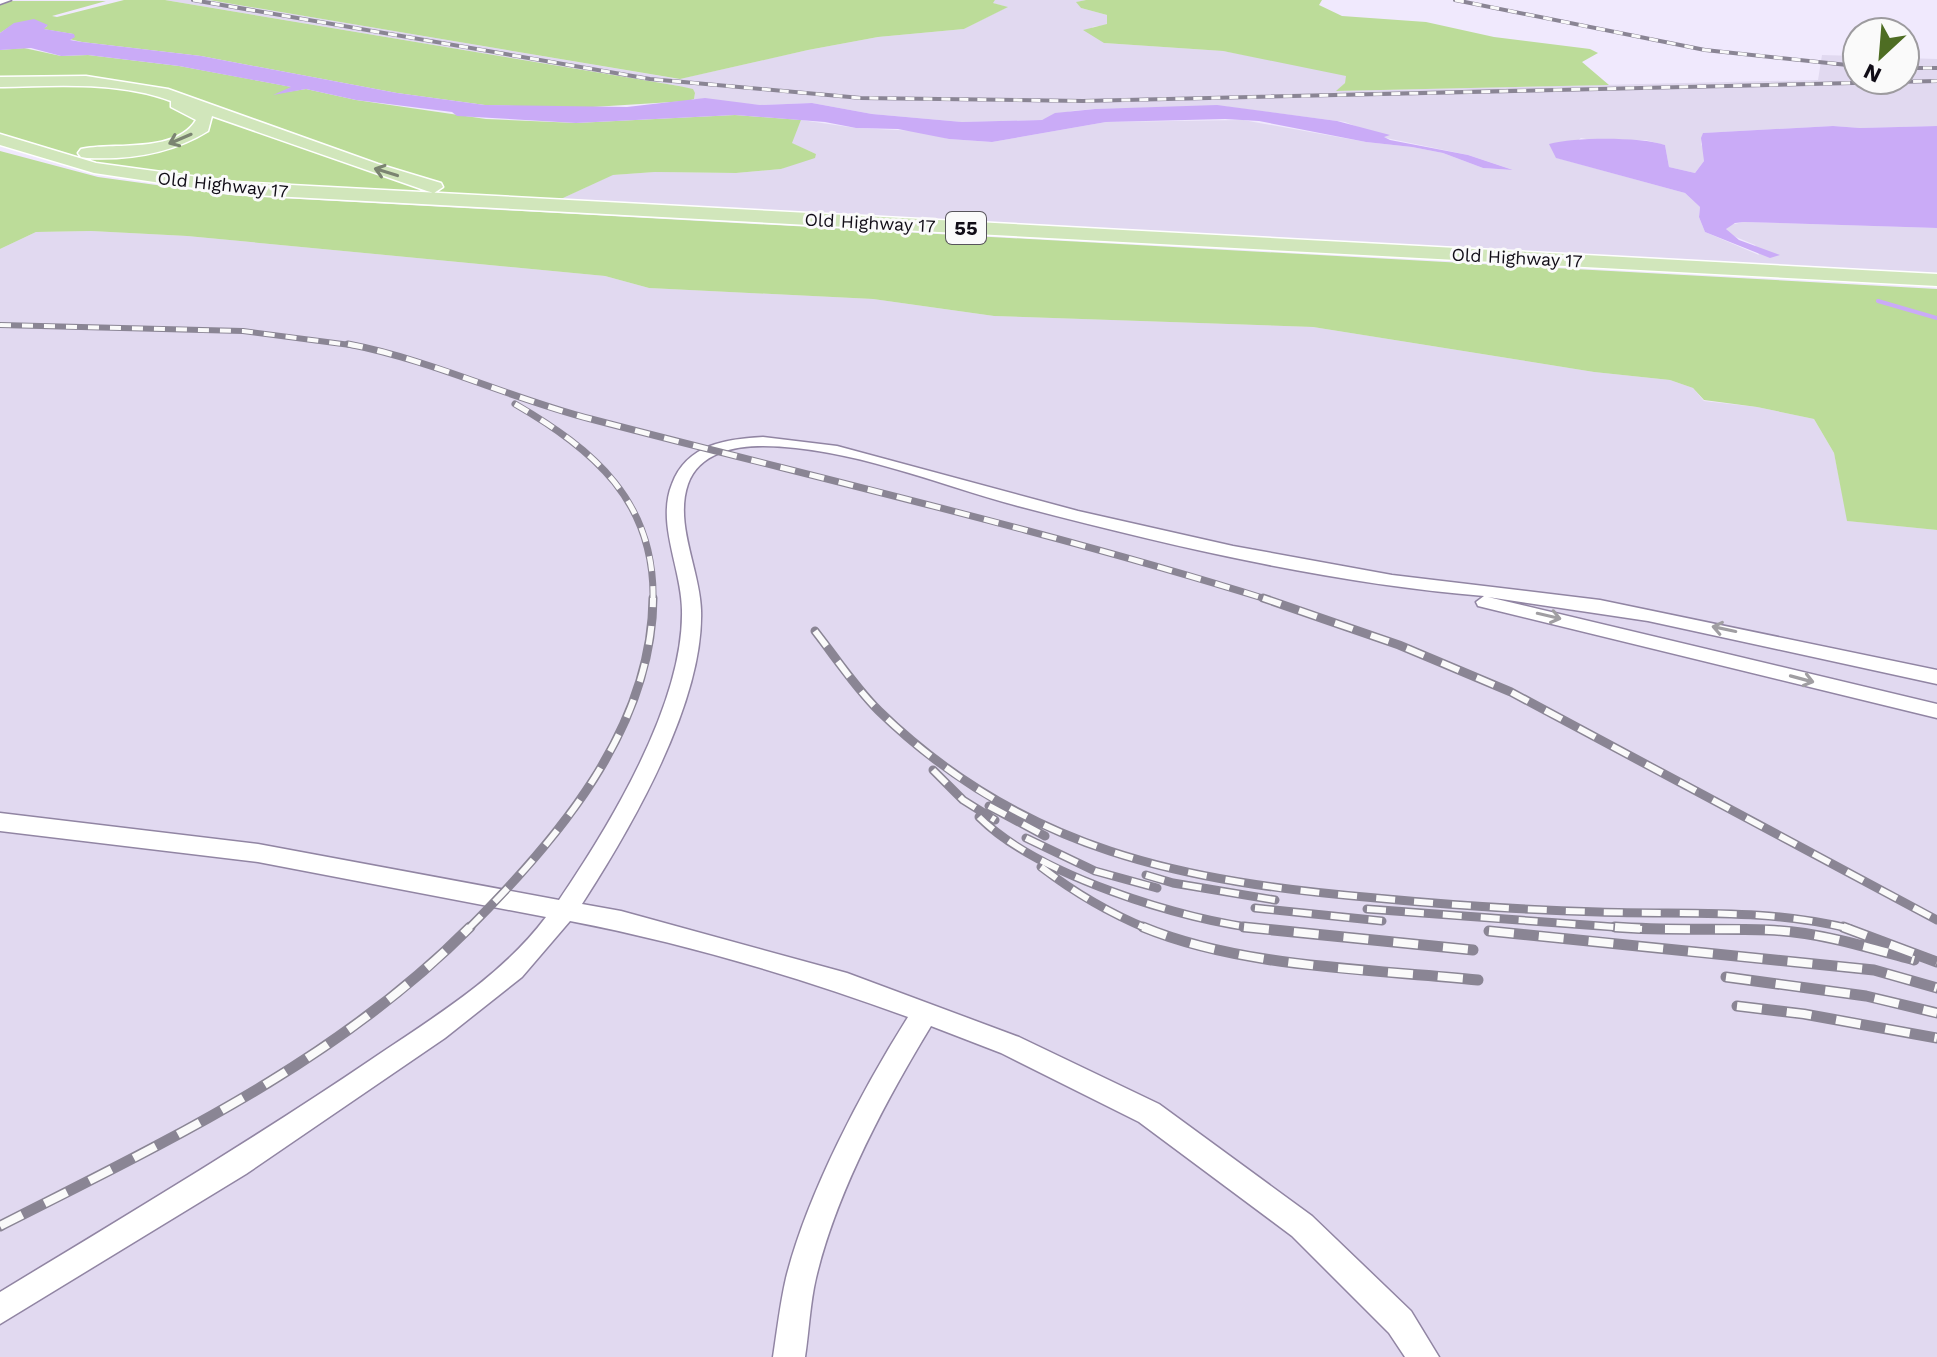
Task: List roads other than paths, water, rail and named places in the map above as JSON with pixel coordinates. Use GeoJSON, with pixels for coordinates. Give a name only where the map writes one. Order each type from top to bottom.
{"type":"FeatureCollection","features":[{"type":"Feature","properties":{"kind":"main road"},"geometry":{"type":"LineString","coordinates":[[0,83],[86,81],[162,92],[407,179],[457,192],[544,205]]}},
{"type":"Feature","properties":{"kind":"main road"},"geometry":{"type":"LineString","coordinates":[[0,83],[77,85],[145,95],[183,106],[205,118],[202,127],[181,140],[119,153],[3,147]]}},
{"type":"Feature","properties":{"kind":"main road","name":"Old Highway 17"},"geometry":{"type":"LineString","coordinates":[[3,147],[94,168],[192,183],[286,191],[1937,280]]}},
{"type":"Feature","properties":{"kind":"main road","name":"Old Highway 17"},"geometry":{"type":"LineString","coordinates":[[3,147],[62,168],[142,184],[264,197],[1937,288]]}},
{"type":"Feature","properties":{"kind":"street"},"geometry":{"type":"LineString","coordinates":[[0,1],[6,0]]}},
{"type":"Feature","properties":{"kind":"street"},"geometry":{"type":"LineString","coordinates":[[0,1309],[294,1129],[454,1016],[533,950],[619,825],[645,774],[682,671],[691,634],[692,607],[675,510],[678,487],[684,474],[713,449],[741,442],[780,442],[864,458],[1077,518],[1393,581],[1630,634],[1937,711]]}},
{"type":"Feature","properties":{"kind":"street"},"geometry":{"type":"LineString","coordinates":[[1393,581],[1546,597],[1683,621],[1937,677]]}},
{"type":"Feature","properties":{"kind":"street"},"geometry":{"type":"LineString","coordinates":[[0,822],[258,853],[621,921],[847,984],[925,1012],[1010,1045],[1149,1113],[1302,1226],[1400,1322],[1423,1357]]}},
{"type":"Feature","properties":{"kind":"street"},"geometry":{"type":"LineString","coordinates":[[789,1357],[801,1278],[823,1212],[883,1081],[925,1012]]}},
{"type":"Feature","properties":{"kind":"waterway"},"geometry":{"type":"LineString","coordinates":[[1878,301],[1937,318]]}},
{"type":"Feature","properties":{"kind":"railway"},"geometry":{"type":"LineString","coordinates":[[193,0],[650,79],[861,98],[1083,101],[1937,81]]}},
{"type":"Feature","properties":{"kind":"railway"},"geometry":{"type":"LineString","coordinates":[[1455,0],[1705,50],[1841,64]]}},
{"type":"Feature","properties":{"kind":"railway"},"geometry":{"type":"LineString","coordinates":[[1921,68],[1937,68]]}},
{"type":"Feature","properties":{"kind":"railway"},"geometry":{"type":"LineString","coordinates":[[0,325],[243,331],[355,346]]}},
{"type":"Feature","properties":{"kind":"railway"},"geometry":{"type":"LineString","coordinates":[[348,344],[355,346]]}},
{"type":"Feature","properties":{"kind":"railway"},"geometry":{"type":"LineString","coordinates":[[355,346],[440,369],[591,419],[1016,528],[1267,600]]}},
{"type":"Feature","properties":{"kind":"railway"},"geometry":{"type":"LineString","coordinates":[[515,404],[570,440],[614,482],[631,507],[643,534],[651,565],[653,599]]}},
{"type":"Feature","properties":{"kind":"railway"},"geometry":{"type":"LineString","coordinates":[[1263,598],[1267,600]]}},
{"type":"Feature","properties":{"kind":"railway"},"geometry":{"type":"LineString","coordinates":[[469,928],[534,859],[565,820],[617,738],[636,693],[648,647],[653,599]]}},
{"type":"Feature","properties":{"kind":"railway"},"geometry":{"type":"LineString","coordinates":[[1267,600],[1399,645],[1511,692],[1937,920]]}},
{"type":"Feature","properties":{"kind":"railway"},"geometry":{"type":"LineString","coordinates":[[815,631],[870,702],[934,759],[991,797],[1049,827],[1110,851],[1173,869],[1306,891],[1515,909],[1757,915],[1844,927]]}},
{"type":"Feature","properties":{"kind":"railway"},"geometry":{"type":"LineString","coordinates":[[933,770],[963,800],[995,820]]}},
{"type":"Feature","properties":{"kind":"railway"},"geometry":{"type":"LineString","coordinates":[[989,806],[1045,836]]}},
{"type":"Feature","properties":{"kind":"railway"},"geometry":{"type":"LineString","coordinates":[[979,817],[1037,858],[1113,892],[1193,916],[1264,929]]}},
{"type":"Feature","properties":{"kind":"railway"},"geometry":{"type":"LineString","coordinates":[[1026,838],[1095,871],[1157,888]]}},
{"type":"Feature","properties":{"kind":"railway"},"geometry":{"type":"LineString","coordinates":[[1041,867],[1093,902],[1146,928]]}},
{"type":"Feature","properties":{"kind":"railway"},"geometry":{"type":"LineString","coordinates":[[1146,875],[1173,883],[1275,900]]}},
{"type":"Feature","properties":{"kind":"railway"},"geometry":{"type":"LineString","coordinates":[[1255,908],[1382,921]]}},
{"type":"Feature","properties":{"kind":"railway"},"geometry":{"type":"LineString","coordinates":[[1367,909],[1642,929]]}},
{"type":"Feature","properties":{"kind":"railway"},"geometry":{"type":"LineString","coordinates":[[1244,927],[1473,950]]}},
{"type":"Feature","properties":{"kind":"railway"},"geometry":{"type":"LineString","coordinates":[[1615,927],[1788,931],[1843,941],[1914,960]]}},
{"type":"Feature","properties":{"kind":"railway"},"geometry":{"type":"LineString","coordinates":[[1844,927],[1851,929]]}},
{"type":"Feature","properties":{"kind":"railway"},"geometry":{"type":"LineString","coordinates":[[1844,927],[1937,962]]}},
{"type":"Feature","properties":{"kind":"railway"},"geometry":{"type":"LineString","coordinates":[[0,1226],[187,1130],[306,1059],[364,1019],[469,928]]}},
{"type":"Feature","properties":{"kind":"railway"},"geometry":{"type":"LineString","coordinates":[[1146,928],[1181,941],[1265,959],[1478,980]]}},
{"type":"Feature","properties":{"kind":"railway"},"geometry":{"type":"LineString","coordinates":[[1489,931],[1874,970],[1937,988]]}},
{"type":"Feature","properties":{"kind":"railway"},"geometry":{"type":"LineString","coordinates":[[1726,977],[1866,996],[1937,1013]]}},
{"type":"Feature","properties":{"kind":"railway"},"geometry":{"type":"LineString","coordinates":[[1737,1006],[1804,1014],[1937,1038]]}}]}
